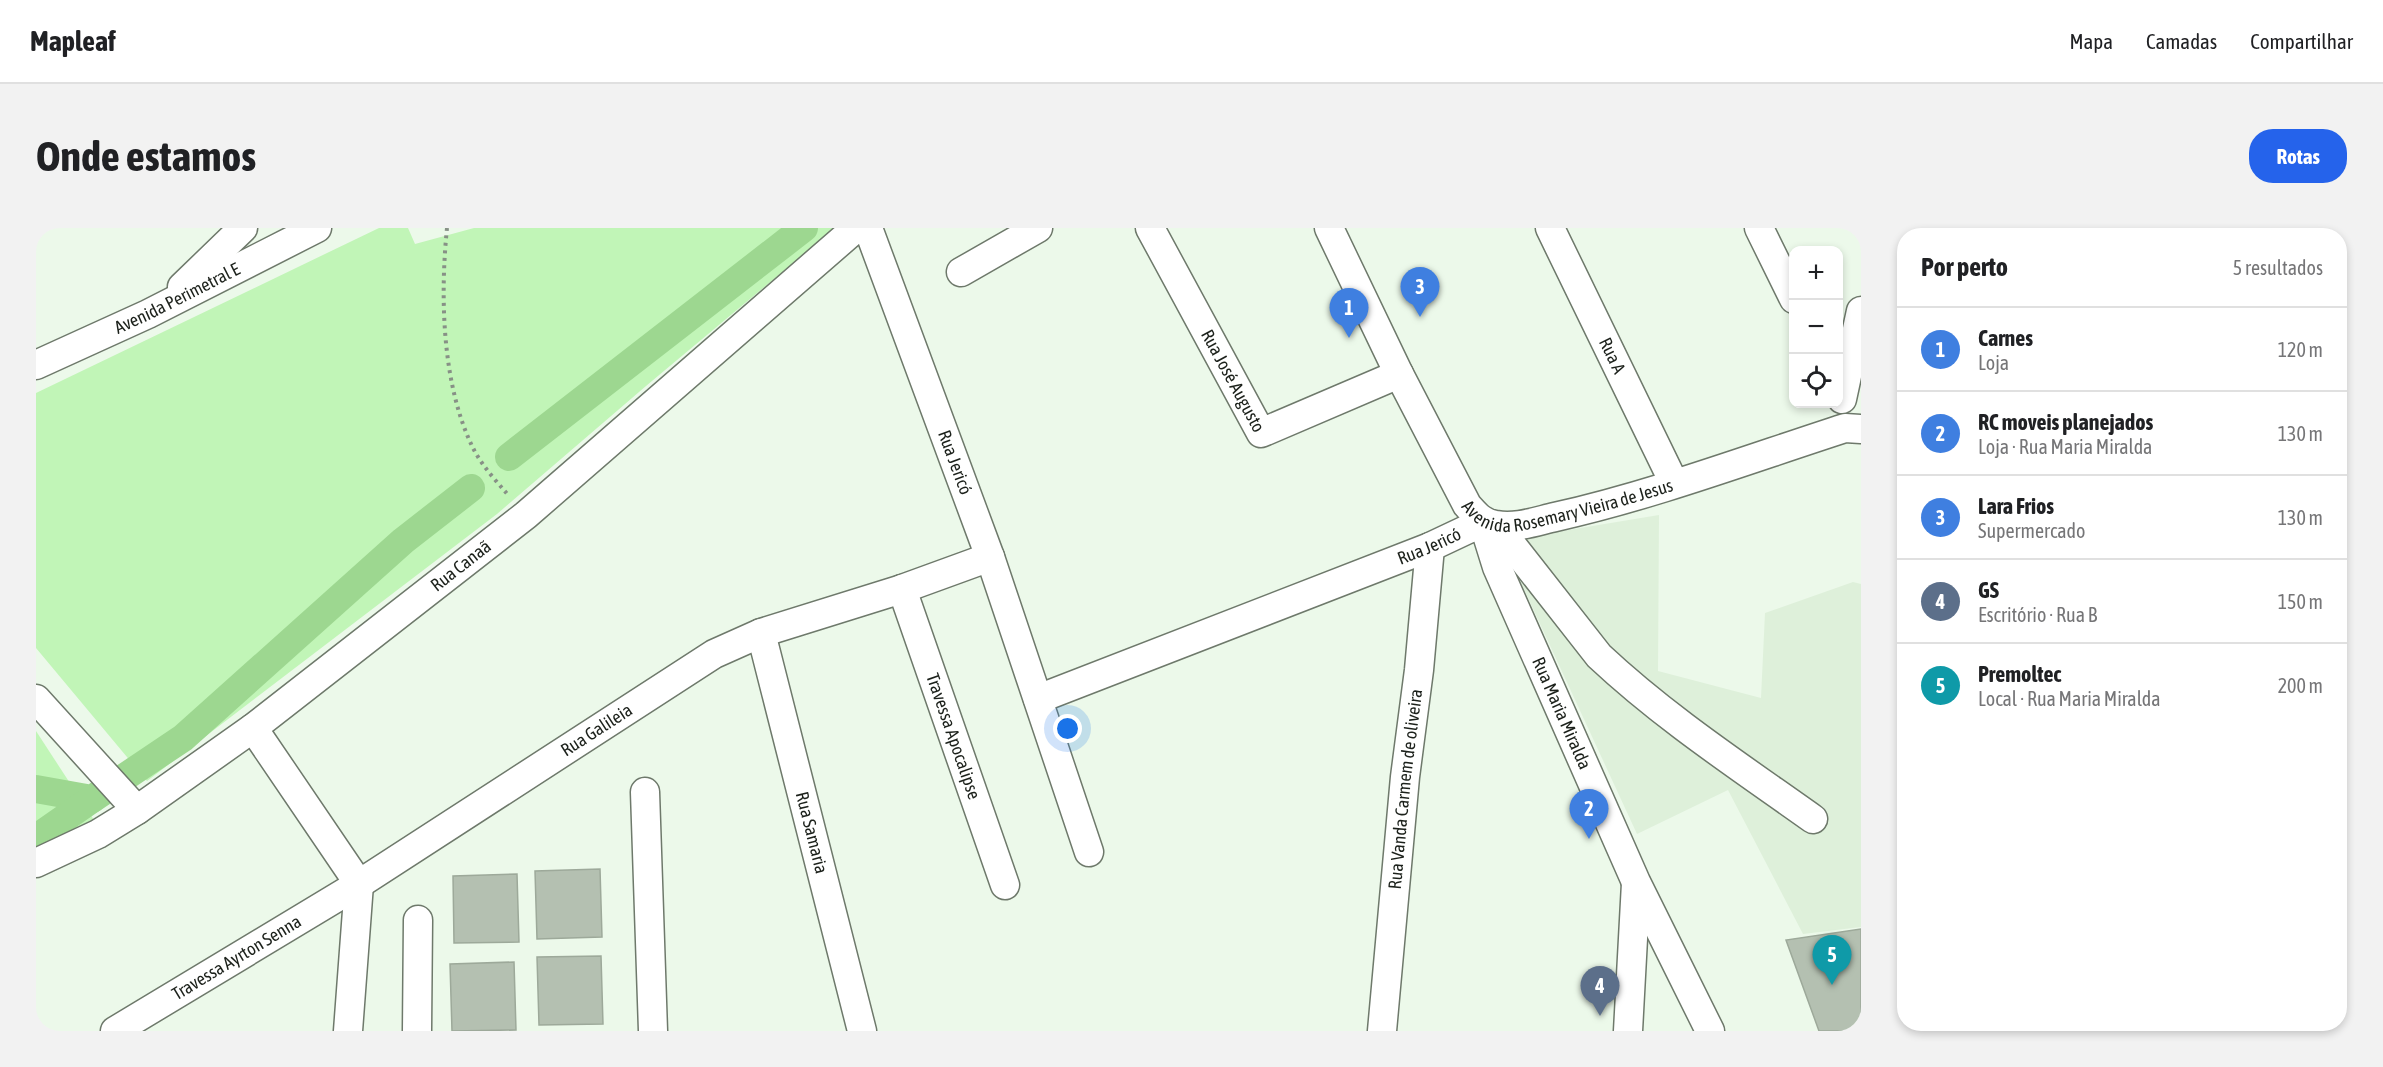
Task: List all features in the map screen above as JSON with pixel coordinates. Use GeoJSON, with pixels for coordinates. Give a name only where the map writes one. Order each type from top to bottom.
{"type":"FeatureCollection","features":[{"type":"Feature","properties":{"kind":"street"},"geometry":{"type":"LineString","coordinates":[[161,308],[243,228]]}},
{"type":"Feature","properties":{"kind":"street","name":"Avenida Perimetral E"},"geometry":{"type":"LineString","coordinates":[[36,365],[161,308],[317,228]]}},
{"type":"Feature","properties":{"kind":"street","name":"Rua Canaã"},"geometry":{"type":"LineString","coordinates":[[36,863],[98,834],[131,804],[253,728],[526,515],[856,228]]}},
{"type":"Feature","properties":{"kind":"street","name":"Rua Jericó"},"geometry":{"type":"LineString","coordinates":[[868,228],[990,557],[1089,852]]}},
{"type":"Feature","properties":{"kind":"street"},"geometry":{"type":"LineString","coordinates":[[961,272],[1038,228]]}},
{"type":"Feature","properties":{"kind":"street","name":"Rua José Augusto"},"geometry":{"type":"LineString","coordinates":[[1150,228],[1262,433],[1399,374]]}},
{"type":"Feature","properties":{"kind":"street","name":"Avenida Rosemary Vieira de Jesus"},"geometry":{"type":"LineString","coordinates":[[1329,228],[1399,374],[1467,505],[1490,524],[1514,525],[1579,511],[1853,428]]}},
{"type":"Feature","properties":{"kind":"street","name":"Rua A"},"geometry":{"type":"LineString","coordinates":[[1550,228],[1674,483]]}},
{"type":"Feature","properties":{"kind":"street"},"geometry":{"type":"LineString","coordinates":[[1759,228],[1789,289]]}},
{"type":"Feature","properties":{"kind":"street"},"geometry":{"type":"LineString","coordinates":[[1843,383],[1861,311]]}},
{"type":"Feature","properties":{"kind":"street"},"geometry":{"type":"LineString","coordinates":[[1843,403],[1853,428]]}},
{"type":"Feature","properties":{"kind":"street"},"geometry":{"type":"LineString","coordinates":[[1490,524],[1599,656],[1618,674],[1689,731],[1813,819]]}},
{"type":"Feature","properties":{"kind":"street","name":"Rua Jericó"},"geometry":{"type":"LineString","coordinates":[[1038,699],[1490,524]]}},
{"type":"Feature","properties":{"kind":"street","name":"Rua Maria Miralda"},"geometry":{"type":"LineString","coordinates":[[1490,524],[1497,567],[1636,882],[1710,1031]]}},
{"type":"Feature","properties":{"kind":"street","name":"Rua Vanda Carmem de oliveira"},"geometry":{"type":"LineString","coordinates":[[1382,1031],[1404,788],[1419,670],[1430,547]]}},
{"type":"Feature","properties":{"kind":"street","name":"Rua Galileia"},"geometry":{"type":"LineString","coordinates":[[359,884],[714,654],[761,633],[902,589],[990,557]]}},
{"type":"Feature","properties":{"kind":"street","name":"Travessa Apocalipse"},"geometry":{"type":"LineString","coordinates":[[902,589],[1005,885]]}},
{"type":"Feature","properties":{"kind":"street","name":"Rua Samaria"},"geometry":{"type":"LineString","coordinates":[[761,633],[862,1031]]}},
{"type":"Feature","properties":{"kind":"street"},"geometry":{"type":"LineString","coordinates":[[36,699],[131,804]]}},
{"type":"Feature","properties":{"kind":"street"},"geometry":{"type":"LineString","coordinates":[[253,728],[359,884],[348,1031]]}},
{"type":"Feature","properties":{"kind":"street"},"geometry":{"type":"LineString","coordinates":[[645,792],[653,1031]]}},
{"type":"Feature","properties":{"kind":"street"},"geometry":{"type":"LineString","coordinates":[[1628,1031],[1636,882]]}},
{"type":"Feature","properties":{"kind":"street","name":"Travessa Ayrton Senna"},"geometry":{"type":"LineString","coordinates":[[115,1031],[359,884]]}},
{"type":"Feature","properties":{"kind":"street"},"geometry":{"type":"LineString","coordinates":[[417,1031],[418,920]]}},
{"type":"Feature","properties":{"kind":"path"},"geometry":{"type":"LineString","coordinates":[[447,228],[443,268],[443,306],[447,356],[457,399],[474,449],[497,482],[526,515]]}},
{"type":"Feature","properties":{"kind":"shaded area"},"geometry":{"type":"Polygon","coordinates":[[[1659,515],[1658,671],[1761,698],[1765,613],[1853,582],[1861,584],[1861,927],[1803,934],[1728,790],[1637,834],[1504,546],[1526,537],[1659,515]]]}},
{"type":"Feature","properties":{"kind":"green space"},"geometry":{"type":"Polygon","coordinates":[[[379,228],[408,228],[415,244],[474,228],[835,228],[497,514],[147,781],[36,648],[36,393],[379,228]]]}},
{"type":"Feature","properties":{"kind":"green space"},"geometry":{"type":"Polygon","coordinates":[[[36,731],[94,820],[36,846],[36,731]]]}},
{"type":"Feature","properties":{"kind":"building"},"geometry":{"type":"Polygon","coordinates":[[[600,869],[602,937],[537,939],[535,871],[600,869]]]}},
{"type":"Feature","properties":{"kind":"building"},"geometry":{"type":"Polygon","coordinates":[[[517,874],[519,942],[454,943],[453,876],[517,874]]]}},
{"type":"Feature","properties":{"kind":"building"},"geometry":{"type":"Polygon","coordinates":[[[1861,929],[1861,1031],[1819,1031],[1786,940],[1861,929]]]}},
{"type":"Feature","properties":{"kind":"building"},"geometry":{"type":"Polygon","coordinates":[[[601,956],[603,1024],[539,1025],[537,957],[601,956]]]}},
{"type":"Feature","properties":{"kind":"building"},"geometry":{"type":"Polygon","coordinates":[[[514,962],[516,1030],[452,1031],[450,964],[514,962]]]}},
{"type":"Feature","properties":{"kind":"waterway"},"geometry":{"type":"LineString","coordinates":[[509,457],[804,228]]}},
{"type":"Feature","properties":{"kind":"waterway"},"geometry":{"type":"LineString","coordinates":[[36,789],[92,799],[183,738],[403,541],[471,488]]}},
{"type":"Feature","properties":{"kind":"waterway"},"geometry":{"type":"LineString","coordinates":[[36,838],[92,799]]}},
{"type":"Feature","properties":{"kind":"place","name":"Lara Frios"},"geometry":{"type":"Point","coordinates":[1420,317]}},
{"type":"Feature","properties":{"kind":"place","name":"Carnes"},"geometry":{"type":"Point","coordinates":[1349,338]}},
{"type":"Feature","properties":{"kind":"place","name":"RC moveis planejados"},"geometry":{"type":"Point","coordinates":[1589,839]}},
{"type":"Feature","properties":{"kind":"place","name":"Premoltec"},"geometry":{"type":"Point","coordinates":[1832,985]}},
{"type":"Feature","properties":{"kind":"place","name":"GS"},"geometry":{"type":"Point","coordinates":[1600,1016]}}]}
